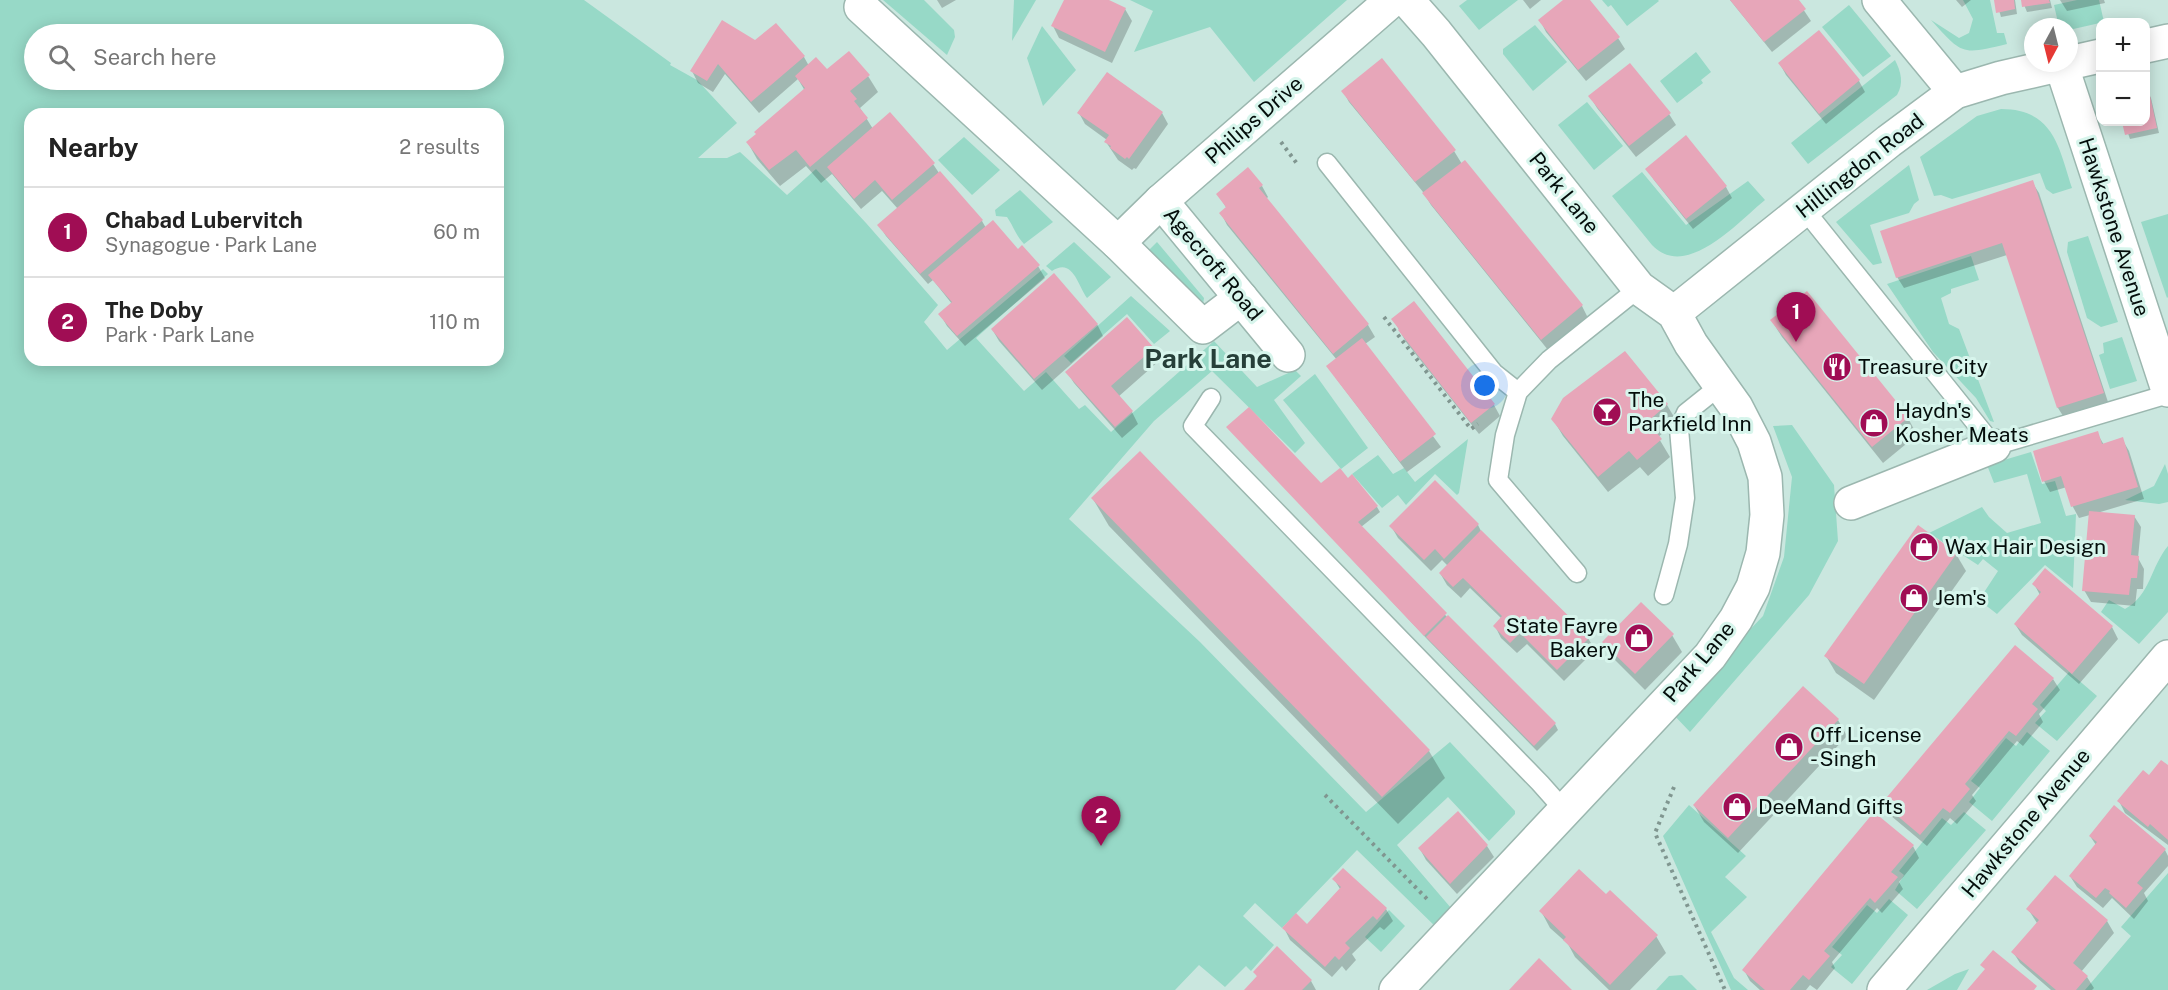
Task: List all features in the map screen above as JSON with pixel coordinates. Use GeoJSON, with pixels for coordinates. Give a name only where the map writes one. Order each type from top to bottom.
{"type":"FeatureCollection","features":[{"type":"Feature","properties":{"kind":"street","name":"Philips Drive"},"geometry":{"type":"LineString","coordinates":[[1118,243],[1161,201],[1392,0]]}},
{"type":"Feature","properties":{"kind":"street","name":"Park Lane"},"geometry":{"type":"LineString","coordinates":[[1396,990],[1710,656],[1736,619],[1753,587],[1763,553],[1767,514],[1765,477],[1755,442],[1736,407],[1691,344],[1674,313],[1639,288],[1436,33],[1407,0]]}},
{"type":"Feature","properties":{"kind":"street"},"geometry":{"type":"LineString","coordinates":[[1879,0],[1955,92]]}},
{"type":"Feature","properties":{"kind":"street"},"geometry":{"type":"LineString","coordinates":[[861,7],[1118,243],[1203,327],[1241,298]]}},
{"type":"Feature","properties":{"kind":"street"},"geometry":{"type":"LineString","coordinates":[[2150,45],[2168,41]]}},
{"type":"Feature","properties":{"kind":"street","name":"Hillingdon Road"},"geometry":{"type":"LineString","coordinates":[[2078,61],[2096,57]]}},
{"type":"Feature","properties":{"kind":"street","name":"Hillingdon Road"},"geometry":{"type":"LineString","coordinates":[[1674,313],[1889,141],[1955,92],[2027,72]]}},
{"type":"Feature","properties":{"kind":"street","name":"Hawkstone Avenue"},"geometry":{"type":"LineString","coordinates":[[2069,72],[2168,392]]}},
{"type":"Feature","properties":{"kind":"street","name":"Agecroft Road"},"geometry":{"type":"LineString","coordinates":[[1161,201],[1288,354]]}},
{"type":"Feature","properties":{"kind":"street"},"geometry":{"type":"LineString","coordinates":[[1851,503],[1994,446]]}},
{"type":"Feature","properties":{"kind":"street","name":"Hawkstone Avenue"},"geometry":{"type":"LineString","coordinates":[[1884,990],[2168,657]]}},
{"type":"Feature","properties":{"kind":"lane"},"geometry":{"type":"LineString","coordinates":[[1328,163],[1494,373],[1517,398]]}},
{"type":"Feature","properties":{"kind":"lane"},"geometry":{"type":"LineString","coordinates":[[1804,209],[1994,446],[2168,392]]}},
{"type":"Feature","properties":{"kind":"lane"},"geometry":{"type":"LineString","coordinates":[[1577,573],[1498,480],[1505,435],[1517,398],[1549,360],[1639,288]]}},
{"type":"Feature","properties":{"kind":"lane"},"geometry":{"type":"LineString","coordinates":[[1664,596],[1677,544],[1685,498],[1679,429],[1686,413],[1721,386]]}},
{"type":"Feature","properties":{"kind":"lane"},"geometry":{"type":"LineString","coordinates":[[1210,398],[1193,426],[1564,810]]}},
{"type":"Feature","properties":{"kind":"path"},"geometry":{"type":"LineString","coordinates":[[1384,317],[1471,429],[1496,409],[1517,398]]}},
{"type":"Feature","properties":{"kind":"path"},"geometry":{"type":"LineString","coordinates":[[1674,787],[1655,833],[1725,990]]}},
{"type":"Feature","properties":{"kind":"path"},"geometry":{"type":"LineString","coordinates":[[1324,795],[1455,927]]}},
{"type":"Feature","properties":{"kind":"green space"},"geometry":{"type":"Polygon","coordinates":[[[0,0],[584,0],[671,63],[670,65],[697,80],[737,123],[698,158],[727,158],[740,152],[787,195],[816,169],[938,305],[924,322],[947,350],[1043,269],[1048,274],[976,338],[1024,391],[1046,372],[1079,409],[1085,405],[1111,432],[1214,341],[1257,387],[1295,370],[1301,376],[1274,400],[1305,443],[1295,453],[1212,371],[1154,421],[1069,519],[1200,642],[1366,812],[1450,742],[1515,811],[1515,814],[1489,841],[1448,797],[1397,845],[1457,915],[1441,932],[1357,850],[1282,928],[1255,903],[1243,916],[1274,945],[1251,971],[1246,966],[1225,987],[1199,965],[1175,990],[0,990],[0,0]]]}},
{"type":"Feature","properties":{"kind":"green space"},"geometry":{"type":"Polygon","coordinates":[[[883,0],[924,0],[954,30],[955,37],[947,55],[883,0]]]}},
{"type":"Feature","properties":{"kind":"green space"},"geometry":{"type":"Polygon","coordinates":[[[1014,0],[1036,0],[1012,41],[1014,0]]]}},
{"type":"Feature","properties":{"kind":"green space"},"geometry":{"type":"Polygon","coordinates":[[[1130,0],[1347,0],[1254,82],[1210,27],[1134,52],[1153,11],[1130,0]]]}},
{"type":"Feature","properties":{"kind":"green space"},"geometry":{"type":"Polygon","coordinates":[[[1467,0],[1518,0],[1479,30],[1459,6],[1467,0]]]}},
{"type":"Feature","properties":{"kind":"green space"},"geometry":{"type":"Polygon","coordinates":[[[1602,0],[1659,1],[1627,26],[1611,5],[1608,7],[1602,0]]]}},
{"type":"Feature","properties":{"kind":"green space"},"geometry":{"type":"Polygon","coordinates":[[[1963,0],[1990,0],[1997,33],[2004,33],[2007,44],[1980,50],[1964,49],[1950,40],[1931,20],[1959,38],[1969,33],[1973,19],[1963,0]]]}},
{"type":"Feature","properties":{"kind":"green space"},"geometry":{"type":"Polygon","coordinates":[[[2077,0],[2099,0],[2103,18],[2096,18],[2096,24],[2078,28],[2078,18],[2057,18],[2054,5],[2077,0]]]}},
{"type":"Feature","properties":{"kind":"green space"},"geometry":{"type":"Polygon","coordinates":[[[1849,5],[1891,56],[1863,77],[1822,27],[1849,5]]]}},
{"type":"Feature","properties":{"kind":"green space"},"geometry":{"type":"Polygon","coordinates":[[[1535,25],[1567,62],[1533,91],[1503,54],[1503,49],[1535,25]]]}},
{"type":"Feature","properties":{"kind":"green space"},"geometry":{"type":"Polygon","coordinates":[[[1042,26],[1076,70],[1043,106],[1027,58],[1042,26]]]}},
{"type":"Feature","properties":{"kind":"green space"},"geometry":{"type":"Polygon","coordinates":[[[1696,52],[1711,72],[1701,80],[1703,83],[1677,103],[1660,81],[1696,52]]]}},
{"type":"Feature","properties":{"kind":"green space"},"geometry":{"type":"Polygon","coordinates":[[[1895,60],[1901,78],[1897,95],[1808,164],[1791,143],[1895,60]]]}},
{"type":"Feature","properties":{"kind":"green space"},"geometry":{"type":"Polygon","coordinates":[[[1587,102],[1623,146],[1594,170],[1558,125],[1587,102]]]}},
{"type":"Feature","properties":{"kind":"green space"},"geometry":{"type":"Polygon","coordinates":[[[2001,109],[2019,111],[2043,123],[2058,145],[2072,188],[2053,194],[2046,189],[2040,173],[1952,199],[1941,195],[1934,196],[1920,157],[1977,116],[2001,109]]]}},
{"type":"Feature","properties":{"kind":"green space"},"geometry":{"type":"Polygon","coordinates":[[[964,137],[1000,170],[972,195],[938,160],[964,137]]]}},
{"type":"Feature","properties":{"kind":"green space"},"geometry":{"type":"Polygon","coordinates":[[[1909,165],[1919,200],[1909,213],[1870,225],[1882,263],[1873,265],[1836,222],[1909,165]]]}},
{"type":"Feature","properties":{"kind":"green space"},"geometry":{"type":"Polygon","coordinates":[[[1642,172],[1686,225],[1748,181],[1765,200],[1711,244],[1696,252],[1680,256],[1666,254],[1652,245],[1612,196],[1642,172]]]}},
{"type":"Feature","properties":{"kind":"green space"},"geometry":{"type":"Polygon","coordinates":[[[1020,190],[1053,222],[1024,244],[1007,217],[996,216],[995,210],[1020,190]]]}},
{"type":"Feature","properties":{"kind":"green space"},"geometry":{"type":"Polygon","coordinates":[[[2168,214],[2168,297],[2167,298],[2141,222],[2168,214]]]}},
{"type":"Feature","properties":{"kind":"green space"},"geometry":{"type":"Polygon","coordinates":[[[2088,236],[2118,322],[2101,327],[2087,318],[2067,252],[2068,242],[2088,236]]]}},
{"type":"Feature","properties":{"kind":"green space"},"geometry":{"type":"Polygon","coordinates":[[[1074,242],[1111,277],[1087,298],[1070,270],[1059,268],[1052,271],[1046,266],[1074,242]]]}},
{"type":"Feature","properties":{"kind":"green space"},"geometry":{"type":"Polygon","coordinates":[[[1157,242],[1204,298],[1203,305],[1144,255],[1157,242]]]}},
{"type":"Feature","properties":{"kind":"green space"},"geometry":{"type":"Polygon","coordinates":[[[1971,256],[1979,280],[1951,289],[1951,293],[1941,298],[1949,324],[1959,329],[1994,422],[1990,421],[1976,398],[1933,352],[1887,284],[1971,256]]]}},
{"type":"Feature","properties":{"kind":"green space"},"geometry":{"type":"Polygon","coordinates":[[[1131,296],[1170,331],[1154,344],[1127,314],[1071,363],[1064,356],[1131,296]]]}},
{"type":"Feature","properties":{"kind":"green space"},"geometry":{"type":"Polygon","coordinates":[[[2122,337],[2137,381],[2110,389],[2099,355],[2104,353],[2103,343],[2122,337]]]}},
{"type":"Feature","properties":{"kind":"green space"},"geometry":{"type":"Polygon","coordinates":[[[1315,374],[1368,448],[1341,469],[1283,400],[1315,374]]]}},
{"type":"Feature","properties":{"kind":"green space"},"geometry":{"type":"Polygon","coordinates":[[[1792,425],[1834,485],[1838,541],[1809,595],[1690,732],[1671,712],[1763,616],[1784,557],[1792,477],[1773,426],[1792,425]]]}},
{"type":"Feature","properties":{"kind":"green space"},"geometry":{"type":"Polygon","coordinates":[[[1468,439],[1457,495],[1435,474],[1406,505],[1398,495],[1382,508],[1352,474],[1378,455],[1393,474],[1404,468],[1415,482],[1468,439]]]}},
{"type":"Feature","properties":{"kind":"green space"},"geometry":{"type":"Polygon","coordinates":[[[2031,452],[2042,484],[2055,481],[2066,516],[2076,514],[2073,588],[2045,565],[1997,614],[1979,600],[1998,571],[1983,559],[1978,565],[1929,533],[1982,507],[1989,517],[2007,533],[2041,523],[2027,474],[1994,483],[1987,465],[2031,452]]]}},
{"type":"Feature","properties":{"kind":"green space"},"geometry":{"type":"Polygon","coordinates":[[[2165,464],[2168,474],[2168,502],[2159,504],[2125,500],[2154,486],[2165,464]]]}},
{"type":"Feature","properties":{"kind":"green space"},"geometry":{"type":"Polygon","coordinates":[[[2168,546],[2168,612],[2139,644],[2101,612],[2109,600],[2125,609],[2133,603],[2145,589],[2168,546]]]}},
{"type":"Feature","properties":{"kind":"green space"},"geometry":{"type":"Polygon","coordinates":[[[2069,672],[2097,696],[2057,741],[2035,723],[2046,711],[2040,705],[2069,672]]]}},
{"type":"Feature","properties":{"kind":"green space"},"geometry":{"type":"Polygon","coordinates":[[[2027,732],[2050,751],[1992,821],[1969,802],[1980,788],[1971,781],[2006,738],[2016,746],[2027,732]]]}},
{"type":"Feature","properties":{"kind":"green space"},"geometry":{"type":"Polygon","coordinates":[[[1689,805],[1746,856],[1725,877],[1747,897],[1711,932],[1734,978],[1748,990],[1731,990],[1663,836],[1689,805]]]}},
{"type":"Feature","properties":{"kind":"green space"},"geometry":{"type":"Polygon","coordinates":[[[1964,812],[1986,830],[1917,909],[1895,890],[1904,875],[1899,871],[1942,818],[1951,825],[1964,812]]]}},
{"type":"Feature","properties":{"kind":"green space"},"geometry":{"type":"Polygon","coordinates":[[[2168,873],[2168,990],[2085,990],[2131,936],[2121,927],[2168,873]]]}},
{"type":"Feature","properties":{"kind":"green space"},"geometry":{"type":"Polygon","coordinates":[[[1889,899],[1908,915],[1852,984],[1831,967],[1842,955],[1832,947],[1867,905],[1877,913],[1889,899]]]}},
{"type":"Feature","properties":{"kind":"green space"},"geometry":{"type":"Polygon","coordinates":[[[1389,910],[1405,926],[1381,952],[1365,937],[1389,910]]]}},
{"type":"Feature","properties":{"kind":"green space"},"geometry":{"type":"Polygon","coordinates":[[[1969,969],[1957,990],[1927,990],[1955,974],[1969,969]]]}},
{"type":"Feature","properties":{"kind":"green space"},"geometry":{"type":"Polygon","coordinates":[[[1682,975],[1697,990],[1656,990],[1669,976],[1682,975]]]}},
{"type":"Feature","properties":{"kind":"building"},"geometry":{"type":"Polygon","coordinates":[[[1064,0],[1109,0],[1126,8],[1105,52],[1051,26],[1064,0]]]}},
{"type":"Feature","properties":{"kind":"building"},"geometry":{"type":"Polygon","coordinates":[[[1563,0],[1590,0],[1620,37],[1578,70],[1538,20],[1563,0]]]}},
{"type":"Feature","properties":{"kind":"building"},"geometry":{"type":"Polygon","coordinates":[[[1730,0],[1799,0],[1806,9],[1764,42],[1730,0]]]}},
{"type":"Feature","properties":{"kind":"building"},"geometry":{"type":"Polygon","coordinates":[[[1994,0],[2014,0],[2015,9],[1996,13],[1994,0]]]}},
{"type":"Feature","properties":{"kind":"building"},"geometry":{"type":"Polygon","coordinates":[[[2021,0],[2049,0],[2050,3],[2022,7],[2021,0]]]}},
{"type":"Feature","properties":{"kind":"building"},"geometry":{"type":"Polygon","coordinates":[[[722,20],[755,40],[776,23],[805,56],[751,102],[718,64],[707,81],[690,71],[722,20]]]}},
{"type":"Feature","properties":{"kind":"building"},"geometry":{"type":"Polygon","coordinates":[[[1819,30],[1860,80],[1819,114],[1778,63],[1819,30]]]}},
{"type":"Feature","properties":{"kind":"building"},"geometry":{"type":"Polygon","coordinates":[[[849,51],[870,75],[850,91],[857,99],[854,101],[868,118],[810,167],[796,150],[769,170],[746,142],[756,134],[754,132],[805,88],[795,76],[816,57],[827,69],[849,51]]]}},
{"type":"Feature","properties":{"kind":"building"},"geometry":{"type":"Polygon","coordinates":[[[1382,58],[1456,150],[1415,182],[1341,91],[1382,58]]]}},
{"type":"Feature","properties":{"kind":"building"},"geometry":{"type":"Polygon","coordinates":[[[1630,63],[1671,113],[1629,146],[1588,96],[1630,63]]]}},
{"type":"Feature","properties":{"kind":"building"},"geometry":{"type":"Polygon","coordinates":[[[1107,72],[1163,112],[1129,159],[1127,157],[1125,159],[1104,142],[1109,135],[1077,113],[1107,72]]]}},
{"type":"Feature","properties":{"kind":"building"},"geometry":{"type":"Polygon","coordinates":[[[2150,96],[2157,128],[2125,135],[2123,126],[2150,126],[2150,96]]]}},
{"type":"Feature","properties":{"kind":"building"},"geometry":{"type":"Polygon","coordinates":[[[890,112],[935,163],[892,200],[875,180],[854,199],[827,167],[890,112]]]}},
{"type":"Feature","properties":{"kind":"building"},"geometry":{"type":"Polygon","coordinates":[[[1686,135],[1727,186],[1686,219],[1645,169],[1686,135]]]}},
{"type":"Feature","properties":{"kind":"building"},"geometry":{"type":"Polygon","coordinates":[[[1465,160],[1583,305],[1541,340],[1422,193],[1465,160]]]}},
{"type":"Feature","properties":{"kind":"building"},"geometry":{"type":"Polygon","coordinates":[[[1248,167],[1263,185],[1259,188],[1369,324],[1333,354],[1219,213],[1226,207],[1216,194],[1248,167]]]}},
{"type":"Feature","properties":{"kind":"building"},"geometry":{"type":"Polygon","coordinates":[[[940,171],[983,220],[920,274],[877,225],[940,171]]]}},
{"type":"Feature","properties":{"kind":"building"},"geometry":{"type":"Polygon","coordinates":[[[2033,180],[2104,393],[2057,408],[2002,243],[1896,278],[1880,231],[2033,180]]]}},
{"type":"Feature","properties":{"kind":"building"},"geometry":{"type":"Polygon","coordinates":[[[993,220],[1018,249],[1022,245],[1040,265],[957,336],[938,314],[952,302],[928,275],[993,220]]]}},
{"type":"Feature","properties":{"kind":"building"},"geometry":{"type":"Polygon","coordinates":[[[1054,273],[1098,324],[1034,379],[991,329],[1054,273]]]}},
{"type":"Feature","properties":{"kind":"building"},"geometry":{"type":"Polygon","coordinates":[[[1807,291],[1909,417],[1872,447],[1770,320],[1807,291]]]}},
{"type":"Feature","properties":{"kind":"building"},"geometry":{"type":"Polygon","coordinates":[[[1414,301],[1495,404],[1471,423],[1391,319],[1414,301]]]}},
{"type":"Feature","properties":{"kind":"building"},"geometry":{"type":"Polygon","coordinates":[[[1127,317],[1154,348],[1111,386],[1133,411],[1115,427],[1065,372],[1127,317]]]}},
{"type":"Feature","properties":{"kind":"building"},"geometry":{"type":"Polygon","coordinates":[[[1362,338],[1436,434],[1400,462],[1326,366],[1362,338]]]}},
{"type":"Feature","properties":{"kind":"building","name":"The Parkfield Inn"},"geometry":{"type":"Polygon","coordinates":[[[1625,351],[1668,404],[1647,422],[1662,439],[1637,460],[1629,451],[1598,477],[1551,419],[1563,398],[1625,351]]]}},
{"type":"Feature","properties":{"kind":"building"},"geometry":{"type":"Polygon","coordinates":[[[1249,407],[1321,483],[1340,468],[1348,478],[1352,474],[1378,506],[1358,522],[1447,613],[1424,636],[1226,427],[1249,407]]]}},
{"type":"Feature","properties":{"kind":"building"},"geometry":{"type":"Polygon","coordinates":[[[2098,431],[2102,444],[2123,437],[2138,487],[2071,507],[2061,476],[2042,482],[2033,451],[2098,431]]]}},
{"type":"Feature","properties":{"kind":"building"},"geometry":{"type":"Polygon","coordinates":[[[1140,451],[1430,750],[1382,797],[1091,498],[1140,451]]]}},
{"type":"Feature","properties":{"kind":"building"},"geometry":{"type":"Polygon","coordinates":[[[1435,480],[1479,524],[1444,559],[1435,549],[1424,560],[1389,526],[1435,480]]]}},
{"type":"Feature","properties":{"kind":"building"},"geometry":{"type":"Polygon","coordinates":[[[2089,511],[2135,515],[2131,555],[2139,556],[2137,578],[2131,578],[2129,595],[2082,591],[2089,511]]]}},
{"type":"Feature","properties":{"kind":"building"},"geometry":{"type":"Polygon","coordinates":[[[1918,525],[1957,553],[1864,684],[1824,656],[1918,525]]]}},
{"type":"Feature","properties":{"kind":"building"},"geometry":{"type":"Polygon","coordinates":[[[1481,530],[1590,637],[1557,670],[1520,633],[1510,643],[1493,626],[1502,616],[1463,578],[1453,587],[1439,573],[1481,530]]]}},
{"type":"Feature","properties":{"kind":"building"},"geometry":{"type":"Polygon","coordinates":[[[2045,568],[2113,626],[2072,674],[2014,624],[2041,592],[2032,584],[2045,568]]]}},
{"type":"Feature","properties":{"kind":"building"},"geometry":{"type":"Polygon","coordinates":[[[1641,602],[1674,634],[1635,674],[1602,642],[1641,602]]]}},
{"type":"Feature","properties":{"kind":"building"},"geometry":{"type":"Polygon","coordinates":[[[1448,615],[1556,723],[1534,746],[1426,637],[1448,615]]]}},
{"type":"Feature","properties":{"kind":"building"},"geometry":{"type":"Polygon","coordinates":[[[2015,645],[2054,678],[2032,704],[2038,709],[2016,736],[2009,731],[1965,784],[1970,789],[1950,813],[1943,808],[1920,835],[1882,803],[2015,645]]]}},
{"type":"Feature","properties":{"kind":"building"},"geometry":{"type":"Polygon","coordinates":[[[1803,686],[1839,719],[1728,838],[1693,805],[1803,686]]]}},
{"type":"Feature","properties":{"kind":"building"},"geometry":{"type":"Polygon","coordinates":[[[2161,760],[2168,765],[2168,840],[2150,824],[2148,827],[2117,801],[2143,770],[2149,775],[2161,760]]]}},
{"type":"Feature","properties":{"kind":"building"},"geometry":{"type":"Polygon","coordinates":[[[2114,805],[2166,849],[2137,883],[2143,888],[2126,908],[2105,888],[2096,898],[2069,876],[2097,842],[2089,836],[2114,805]]]}},
{"type":"Feature","properties":{"kind":"building"},"geometry":{"type":"Polygon","coordinates":[[[1458,811],[1488,845],[1450,884],[1418,848],[1458,811]]]}},
{"type":"Feature","properties":{"kind":"building"},"geometry":{"type":"Polygon","coordinates":[[[1874,812],[1914,845],[1891,872],[1898,877],[1875,903],[1870,898],[1824,951],[1830,956],[1809,980],[1803,975],[1790,990],[1765,990],[1742,970],[1874,812]]]}},
{"type":"Feature","properties":{"kind":"building"},"geometry":{"type":"Polygon","coordinates":[[[1343,868],[1387,908],[1377,920],[1373,916],[1345,943],[1350,948],[1339,960],[1335,956],[1325,967],[1282,928],[1296,913],[1307,924],[1341,887],[1332,879],[1343,868]]]}},
{"type":"Feature","properties":{"kind":"building"},"geometry":{"type":"Polygon","coordinates":[[[1579,869],[1606,894],[1610,890],[1658,935],[1610,985],[1563,940],[1566,937],[1539,911],[1579,869]]]}},
{"type":"Feature","properties":{"kind":"building"},"geometry":{"type":"Polygon","coordinates":[[[2055,875],[2108,920],[2073,963],[2088,976],[2076,990],[2056,990],[2011,952],[2039,920],[2026,909],[2055,875]]]}},
{"type":"Feature","properties":{"kind":"building"},"geometry":{"type":"Polygon","coordinates":[[[1277,946],[1312,980],[1302,990],[1244,990],[1257,976],[1253,972],[1277,946]]]}},
{"type":"Feature","properties":{"kind":"building"},"geometry":{"type":"Polygon","coordinates":[[[1993,950],[2037,986],[2034,990],[1967,990],[1985,969],[1980,965],[1993,950]]]}},
{"type":"Feature","properties":{"kind":"building"},"geometry":{"type":"Polygon","coordinates":[[[1539,958],[1572,990],[1509,990],[1539,958]]]}},
{"type":"Feature","properties":{"kind":"place","name":"Chabad Lubervitch"},"geometry":{"type":"Point","coordinates":[1796,342]}},
{"type":"Feature","properties":{"kind":"place","name":"Treasure City"},"geometry":{"type":"Point","coordinates":[1837,367]}},
{"type":"Feature","properties":{"kind":"place","name":"The Parkfield Inn"},"geometry":{"type":"Point","coordinates":[1607,412]}},
{"type":"Feature","properties":{"kind":"place","name":"Haydn's Kosher Meats"},"geometry":{"type":"Point","coordinates":[1874,423]}},
{"type":"Feature","properties":{"kind":"place","name":"Wax Hair Design"},"geometry":{"type":"Point","coordinates":[1924,547]}},
{"type":"Feature","properties":{"kind":"place","name":"Jem's"},"geometry":{"type":"Point","coordinates":[1914,598]}},
{"type":"Feature","properties":{"kind":"place","name":"State Fayre Bakery"},"geometry":{"type":"Point","coordinates":[1639,638]}},
{"type":"Feature","properties":{"kind":"place","name":"Off License - Singh"},"geometry":{"type":"Point","coordinates":[1789,747]}},
{"type":"Feature","properties":{"kind":"place","name":"DeeMand Gifts"},"geometry":{"type":"Point","coordinates":[1737,807]}},
{"type":"Feature","properties":{"kind":"place","name":"The Doby"},"geometry":{"type":"Point","coordinates":[1101,846]}},
{"type":"Feature","properties":{"kind":"district","name":"Park Lane"},"geometry":{"type":"Point","coordinates":[1208,359]}}]}
